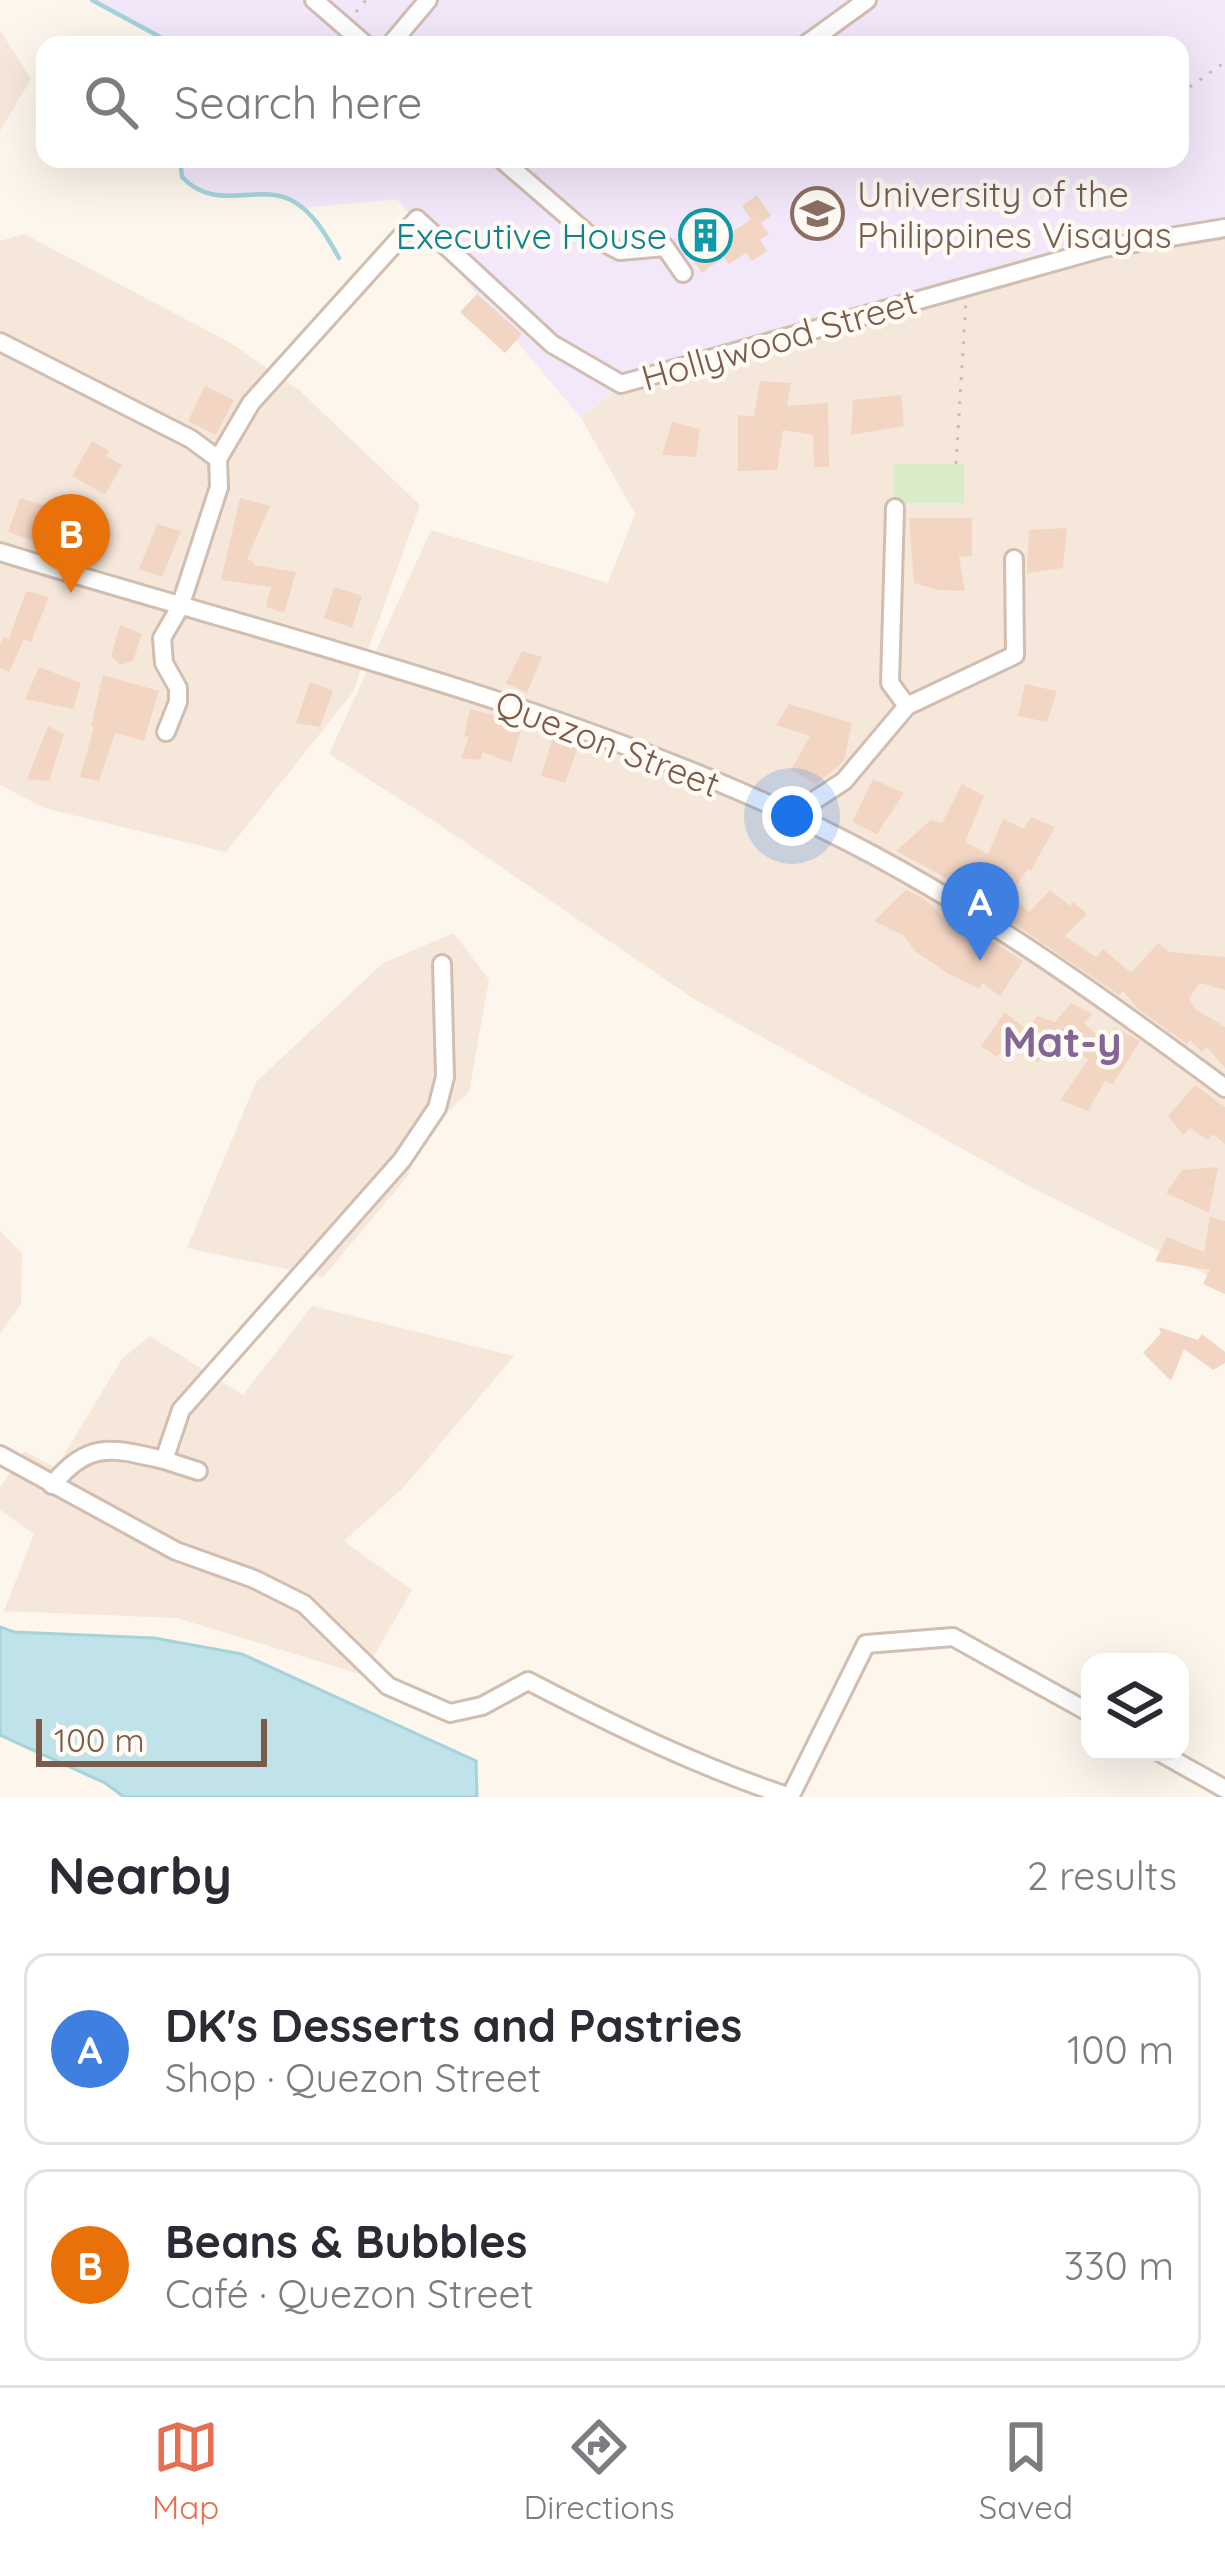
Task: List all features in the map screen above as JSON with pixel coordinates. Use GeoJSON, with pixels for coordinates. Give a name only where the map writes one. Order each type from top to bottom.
{"type":"FeatureCollection","features":[{"type":"Feature","properties":{"kind":"street"},"geometry":{"type":"LineString","coordinates":[[314,0],[356,36]]}},
{"type":"Feature","properties":{"kind":"street"},"geometry":{"type":"LineString","coordinates":[[398,36],[428,0]]}},
{"type":"Feature","properties":{"kind":"street"},"geometry":{"type":"LineString","coordinates":[[817,36],[867,0]]}},
{"type":"Feature","properties":{"kind":"street"},"geometry":{"type":"LineString","coordinates":[[511,168],[589,235],[620,251],[665,247],[683,273]]}},
{"type":"Feature","properties":{"kind":"street","name":"Hollywood Street"},"geometry":{"type":"LineString","coordinates":[[218,459],[250,403],[417,219],[552,344],[621,384],[1104,248],[1225,228]]}},
{"type":"Feature","properties":{"kind":"street"},"geometry":{"type":"LineString","coordinates":[[0,342],[191,440],[218,459],[219,487],[180,607],[162,638],[164,663],[178,688],[178,702],[166,731]]}},
{"type":"Feature","properties":{"kind":"street"},"geometry":{"type":"LineString","coordinates":[[895,508],[890,683],[907,706]]}},
{"type":"Feature","properties":{"kind":"street","name":"Quezon Street"},"geometry":{"type":"LineString","coordinates":[[0,552],[502,701],[610,738],[792,814],[970,911],[1225,1088]]}},
{"type":"Feature","properties":{"kind":"street"},"geometry":{"type":"LineString","coordinates":[[792,814],[844,781],[907,706],[1015,655],[1014,559]]}},
{"type":"Feature","properties":{"kind":"street"},"geometry":{"type":"LineString","coordinates":[[164,1460],[181,1410],[402,1160],[437,1108],[445,1077],[442,964]]}},
{"type":"Feature","properties":{"kind":"street"},"geometry":{"type":"LineString","coordinates":[[52,1485],[72,1462],[96,1450],[164,1460],[198,1471]]}},
{"type":"Feature","properties":{"kind":"street"},"geometry":{"type":"LineString","coordinates":[[0,1455],[176,1551],[254,1579],[304,1604],[388,1686],[450,1713],[482,1706],[528,1681],[605,1721],[739,1780],[790,1797],[866,1644],[953,1637],[1081,1708]]}},
{"type":"Feature","properties":{"kind":"street"},"geometry":{"type":"LineString","coordinates":[[1175,1761],[1225,1789]]}},
{"type":"Feature","properties":{"kind":"path"},"geometry":{"type":"LineString","coordinates":[[1189,88],[1225,62]]}},
{"type":"Feature","properties":{"kind":"path"},"geometry":{"type":"LineString","coordinates":[[956,464],[967,288]]}},
{"type":"Feature","properties":{"kind":"shaded area","name":"University of the Philippines Visayas"},"geometry":{"type":"Polygon","coordinates":[[[92,0],[1225,0],[1225,228],[1104,244],[622,384],[581,418],[397,199],[303,208],[286,197],[211,195],[182,177],[181,168],[1189,168],[1189,36],[158,36],[92,0]]]}},
{"type":"Feature","properties":{"kind":"shaded area"},"geometry":{"type":"Polygon","coordinates":[[[0,30],[31,79],[0,131],[0,30]]]}},
{"type":"Feature","properties":{"kind":"shaded area","name":"Mat-y"},"geometry":{"type":"Polygon","coordinates":[[[1225,228],[1225,1284],[1034,1189],[694,999],[329,754],[431,530],[608,583],[635,514],[581,418],[622,385],[999,277],[1225,228]]]}},
{"type":"Feature","properties":{"kind":"shaded area"},"geometry":{"type":"Polygon","coordinates":[[[24,234],[229,342],[299,390],[420,505],[353,692],[226,852],[44,808],[0,785],[0,241],[24,234]]]}},
{"type":"Feature","properties":{"kind":"shaded area"},"geometry":{"type":"Polygon","coordinates":[[[454,933],[489,980],[469,1092],[420,1137],[408,1176],[323,1277],[187,1248],[256,1082],[383,963],[454,933]]]}},
{"type":"Feature","properties":{"kind":"shaded area"},"geometry":{"type":"Polygon","coordinates":[[[0,1231],[22,1253],[21,1304],[0,1334],[0,1231]]]}},
{"type":"Feature","properties":{"kind":"shaded area"},"geometry":{"type":"Polygon","coordinates":[[[312,1306],[514,1356],[403,1488],[344,1541],[412,1590],[363,1675],[177,1618],[4,1611],[34,1534],[0,1510],[0,1487],[24,1451],[56,1468],[122,1359],[150,1336],[243,1395],[312,1306]]]}},
{"type":"Feature","properties":{"kind":"green space"},"geometry":{"type":"Polygon","coordinates":[[[894,464],[964,464],[964,503],[894,503],[894,464]]]}},
{"type":"Feature","properties":{"kind":"water"},"geometry":{"type":"Polygon","coordinates":[[[0,1627],[14,1632],[154,1638],[242,1654],[476,1761],[477,1797],[124,1797],[105,1783],[0,1735],[0,1627]]]}},
{"type":"Feature","properties":{"kind":"building","name":"Executive House"},"geometry":{"type":"Polygon","coordinates":[[[757,195],[771,216],[761,223],[769,234],[760,240],[767,251],[752,261],[746,253],[729,264],[724,257],[702,273],[681,243],[711,222],[722,239],[751,219],[742,206],[757,195]]]}},
{"type":"Feature","properties":{"kind":"building"},"geometry":{"type":"Polygon","coordinates":[[[477,294],[522,334],[505,353],[460,312],[477,294]]]}},
{"type":"Feature","properties":{"kind":"building"},"geometry":{"type":"Polygon","coordinates":[[[760,381],[791,383],[787,406],[828,403],[829,467],[814,467],[813,435],[783,430],[777,470],[738,471],[738,415],[754,417],[760,381]]]}},
{"type":"Feature","properties":{"kind":"building"},"geometry":{"type":"Polygon","coordinates":[[[205,386],[234,400],[216,435],[188,421],[205,386]]]}},
{"type":"Feature","properties":{"kind":"building"},"geometry":{"type":"Polygon","coordinates":[[[901,395],[904,426],[851,435],[853,400],[901,395]]]}},
{"type":"Feature","properties":{"kind":"building"},"geometry":{"type":"Polygon","coordinates":[[[672,422],[700,429],[696,457],[662,455],[672,422]]]}},
{"type":"Feature","properties":{"kind":"building"},"geometry":{"type":"Polygon","coordinates":[[[92,441],[122,465],[105,495],[72,476],[92,441]]]}},
{"type":"Feature","properties":{"kind":"building"},"geometry":{"type":"Polygon","coordinates":[[[20,498],[43,505],[31,540],[8,532],[20,498]]]}},
{"type":"Feature","properties":{"kind":"building"},"geometry":{"type":"Polygon","coordinates":[[[240,498],[270,506],[247,559],[254,565],[296,572],[284,613],[266,607],[271,587],[221,580],[240,498]]]}},
{"type":"Feature","properties":{"kind":"building"},"geometry":{"type":"Polygon","coordinates":[[[909,518],[972,518],[972,556],[959,557],[965,591],[914,583],[909,518]]]}},
{"type":"Feature","properties":{"kind":"building"},"geometry":{"type":"Polygon","coordinates":[[[157,524],[181,531],[162,577],[139,569],[157,524]]]}},
{"type":"Feature","properties":{"kind":"building"},"geometry":{"type":"Polygon","coordinates":[[[1067,528],[1063,568],[1027,573],[1029,530],[1067,528]]]}},
{"type":"Feature","properties":{"kind":"building"},"geometry":{"type":"Polygon","coordinates":[[[334,587],[362,596],[352,628],[324,618],[334,587]]]}},
{"type":"Feature","properties":{"kind":"building"},"geometry":{"type":"Polygon","coordinates":[[[26,591],[49,597],[31,642],[24,639],[9,672],[0,668],[0,645],[4,637],[9,639],[26,591]]]}},
{"type":"Feature","properties":{"kind":"building"},"geometry":{"type":"Polygon","coordinates":[[[120,625],[142,634],[133,661],[120,665],[111,656],[120,625]]]}},
{"type":"Feature","properties":{"kind":"building"},"geometry":{"type":"Polygon","coordinates":[[[522,651],[542,657],[527,693],[506,683],[522,651]]]}},
{"type":"Feature","properties":{"kind":"building"},"geometry":{"type":"Polygon","coordinates":[[[39,667],[81,683],[73,709],[25,699],[39,667]]]}},
{"type":"Feature","properties":{"kind":"building"},"geometry":{"type":"Polygon","coordinates":[[[103,675],[159,691],[144,741],[115,733],[99,781],[80,777],[103,675]]]}},
{"type":"Feature","properties":{"kind":"building"},"geometry":{"type":"Polygon","coordinates":[[[310,682],[333,691],[320,727],[296,723],[310,682]]]}},
{"type":"Feature","properties":{"kind":"building"},"geometry":{"type":"Polygon","coordinates":[[[1025,684],[1057,691],[1047,722],[1018,716],[1025,684]]]}},
{"type":"Feature","properties":{"kind":"building"},"geometry":{"type":"Polygon","coordinates":[[[789,704],[852,723],[844,761],[816,784],[791,770],[810,736],[776,725],[789,704]]]}},
{"type":"Feature","properties":{"kind":"building"},"geometry":{"type":"Polygon","coordinates":[[[470,709],[523,723],[511,763],[483,752],[480,760],[461,758],[469,736],[464,737],[470,709]]]}},
{"type":"Feature","properties":{"kind":"building"},"geometry":{"type":"Polygon","coordinates":[[[48,726],[64,734],[49,781],[27,779],[48,726]]]}},
{"type":"Feature","properties":{"kind":"building"},"geometry":{"type":"Polygon","coordinates":[[[553,737],[578,747],[565,783],[541,776],[553,737]]]}},
{"type":"Feature","properties":{"kind":"building"},"geometry":{"type":"Polygon","coordinates":[[[873,779],[904,793],[877,834],[852,822],[873,779]]]}},
{"type":"Feature","properties":{"kind":"building"},"geometry":{"type":"Polygon","coordinates":[[[962,784],[984,796],[965,842],[988,854],[1003,819],[1024,829],[1031,817],[1055,827],[1031,870],[1009,895],[1029,912],[1050,890],[1070,906],[1073,902],[1087,914],[1065,936],[1096,957],[1103,949],[1131,973],[1158,943],[1170,952],[1225,957],[1225,990],[1200,983],[1189,998],[1195,1009],[1225,1027],[1225,1068],[1207,1047],[1202,1052],[1190,1040],[1187,1044],[1138,1009],[1123,991],[1119,995],[1007,919],[990,901],[987,907],[971,896],[951,874],[948,879],[896,851],[931,820],[942,823],[962,784]]]}},
{"type":"Feature","properties":{"kind":"building"},"geometry":{"type":"Polygon","coordinates":[[[906,890],[946,919],[975,930],[1023,961],[1000,996],[982,983],[980,989],[949,974],[915,951],[904,936],[874,921],[906,890]]]}},
{"type":"Feature","properties":{"kind":"building"},"geometry":{"type":"Polygon","coordinates":[[[1071,1003],[1092,1014],[1084,1023],[1104,1041],[1115,1027],[1140,1041],[1113,1084],[1105,1081],[1088,1111],[1060,1100],[1088,1060],[1056,1031],[1038,1062],[1009,1041],[997,1057],[981,1046],[1005,1012],[1027,1030],[1037,1016],[1055,1022],[1071,1003]]]}},
{"type":"Feature","properties":{"kind":"building"},"geometry":{"type":"Polygon","coordinates":[[[1195,1085],[1225,1107],[1225,1144],[1213,1134],[1208,1140],[1190,1128],[1183,1135],[1168,1116],[1195,1085]]]}},
{"type":"Feature","properties":{"kind":"building"},"geometry":{"type":"Polygon","coordinates":[[[1218,1167],[1209,1213],[1166,1193],[1182,1170],[1218,1167]]]}},
{"type":"Feature","properties":{"kind":"building"},"geometry":{"type":"Polygon","coordinates":[[[1210,1217],[1225,1221],[1225,1294],[1203,1284],[1210,1270],[1155,1261],[1167,1237],[1204,1252],[1210,1217]]]}},
{"type":"Feature","properties":{"kind":"building"},"geometry":{"type":"Polygon","coordinates":[[[1159,1327],[1198,1340],[1202,1334],[1225,1352],[1225,1363],[1213,1370],[1184,1349],[1171,1381],[1143,1353],[1161,1333],[1159,1327]]]}},
{"type":"Feature","properties":{"kind":"waterway"},"geometry":{"type":"LineString","coordinates":[[92,0],[158,36]]}},
{"type":"Feature","properties":{"kind":"waterway"},"geometry":{"type":"LineString","coordinates":[[181,168],[182,177],[209,193],[264,194],[291,200],[319,226],[339,258]]}},
{"type":"Feature","properties":{"kind":"place","name":"University of the Philippines Visayas"},"geometry":{"type":"Point","coordinates":[818,214]}},
{"type":"Feature","properties":{"kind":"place","name":"Executive House"},"geometry":{"type":"Point","coordinates":[706,235]}},
{"type":"Feature","properties":{"kind":"place","name":"Beans & Bubbles"},"geometry":{"type":"Point","coordinates":[71,593]}},
{"type":"Feature","properties":{"kind":"place","name":"DK's Desserts and Pastries"},"geometry":{"type":"Point","coordinates":[980,961]}},
{"type":"Feature","properties":{"kind":"district","name":"Mat-y"},"geometry":{"type":"Point","coordinates":[1062,1041]}}]}
